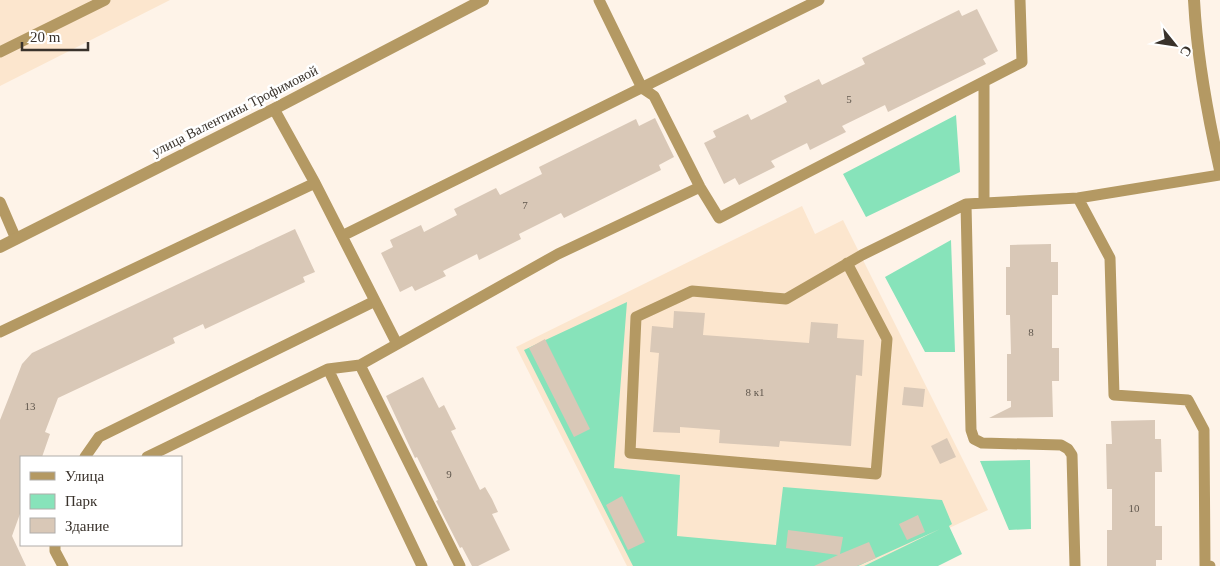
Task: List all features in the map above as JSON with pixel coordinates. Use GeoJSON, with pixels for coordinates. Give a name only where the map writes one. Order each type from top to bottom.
{"type":"FeatureCollection","features":[{"type":"Feature","properties":{"kind":"street","name":"улица Валентины Трофимовой"},"geometry":{"type":"LineString","coordinates":[[0,247],[274,109],[483,0]]}},
{"type":"Feature","properties":{"kind":"street"},"geometry":{"type":"LineString","coordinates":[[1194,0],[1201,76],[1220,170]]}},
{"type":"Feature","properties":{"kind":"lane"},"geometry":{"type":"LineString","coordinates":[[0,52],[105,0]]}},
{"type":"Feature","properties":{"kind":"lane"},"geometry":{"type":"LineString","coordinates":[[599,0],[642,88],[654,96],[700,187],[719,218],[1022,62],[1020,0]]}},
{"type":"Feature","properties":{"kind":"lane"},"geometry":{"type":"LineString","coordinates":[[342,236],[819,0]]}},
{"type":"Feature","properties":{"kind":"lane"},"geometry":{"type":"LineString","coordinates":[[1013,0],[1020,12]]}},
{"type":"Feature","properties":{"kind":"lane"},"geometry":{"type":"LineString","coordinates":[[984,82],[984,202]]}},
{"type":"Feature","properties":{"kind":"lane"},"geometry":{"type":"LineString","coordinates":[[274,109],[315,184],[397,344]]}},
{"type":"Feature","properties":{"kind":"lane"},"geometry":{"type":"LineString","coordinates":[[847,263],[887,339],[876,474],[630,453],[636,318],[692,291],[786,299],[847,263],[966,204],[1078,198],[1220,175]]}},
{"type":"Feature","properties":{"kind":"lane"},"geometry":{"type":"LineString","coordinates":[[0,332],[315,184]]}},
{"type":"Feature","properties":{"kind":"lane"},"geometry":{"type":"LineString","coordinates":[[149,456],[328,369],[360,365],[558,254],[700,187]]}},
{"type":"Feature","properties":{"kind":"lane"},"geometry":{"type":"LineString","coordinates":[[1078,198],[1110,258],[1114,395],[1188,400],[1204,430],[1204,566],[1210,566]]}},
{"type":"Feature","properties":{"kind":"lane"},"geometry":{"type":"LineString","coordinates":[[0,202],[16,239]]}},
{"type":"Feature","properties":{"kind":"lane"},"geometry":{"type":"LineString","coordinates":[[966,204],[970,430],[974,439],[982,443],[1061,445],[1068,449],[1072,455],[1075,566]]}},
{"type":"Feature","properties":{"kind":"lane"},"geometry":{"type":"LineString","coordinates":[[86,456],[99,437],[374,302]]}},
{"type":"Feature","properties":{"kind":"lane"},"geometry":{"type":"LineString","coordinates":[[360,365],[460,566]]}},
{"type":"Feature","properties":{"kind":"lane"},"geometry":{"type":"LineString","coordinates":[[328,369],[422,566]]}},
{"type":"Feature","properties":{"kind":"lane"},"geometry":{"type":"LineString","coordinates":[[55,546],[55,551],[63,566]]}},
{"type":"Feature","properties":{"kind":"shaded area"},"geometry":{"type":"Polygon","coordinates":[[[0,0],[170,0],[0,86],[0,0]]]}},
{"type":"Feature","properties":{"kind":"shaded area"},"geometry":{"type":"Polygon","coordinates":[[[802,206],[815,234],[843,220],[988,510],[867,566],[627,566],[516,347],[802,206]]]}},
{"type":"Feature","properties":{"kind":"green space"},"geometry":{"type":"Polygon","coordinates":[[[956,115],[960,172],[866,217],[843,174],[956,115]]]}},
{"type":"Feature","properties":{"kind":"green space"},"geometry":{"type":"Polygon","coordinates":[[[951,240],[955,352],[925,352],[885,277],[951,240]]]}},
{"type":"Feature","properties":{"kind":"green space"},"geometry":{"type":"Polygon","coordinates":[[[627,302],[614,468],[680,475],[677,536],[776,545],[783,487],[942,500],[952,524],[949,526],[962,554],[938,566],[864,566],[940,529],[858,566],[633,566],[524,350],[627,302]]]}},
{"type":"Feature","properties":{"kind":"green space"},"geometry":{"type":"Polygon","coordinates":[[[1030,460],[1031,529],[1009,530],[980,461],[1030,460]]]}},
{"type":"Feature","properties":{"kind":"building"},"geometry":{"type":"Polygon","coordinates":[[[977,9],[998,51],[983,59],[986,64],[888,112],[885,105],[842,126],[846,132],[810,150],[807,143],[771,161],[775,167],[739,185],[735,178],[724,184],[704,143],[716,137],[713,131],[748,114],[751,120],[787,102],[784,96],[819,79],[822,85],[865,64],[862,58],[959,10],[962,16],[977,9]]]}},
{"type":"Feature","properties":{"kind":"building"},"geometry":{"type":"Polygon","coordinates":[[[655,118],[674,157],[659,165],[661,170],[564,218],[561,213],[519,234],[521,239],[479,260],[477,254],[443,271],[446,276],[415,291],[412,286],[400,292],[381,253],[393,247],[390,240],[421,225],[424,232],[457,215],[454,209],[496,188],[500,195],[542,174],[539,167],[636,119],[639,126],[655,118]]]}},
{"type":"Feature","properties":{"kind":"building"},"geometry":{"type":"Polygon","coordinates":[[[295,229],[315,272],[303,277],[305,282],[205,329],[203,324],[173,338],[175,343],[58,398],[45,432],[50,434],[42,456],[20,456],[20,514],[12,536],[26,566],[0,566],[0,420],[22,364],[32,353],[295,229]]]}},
{"type":"Feature","properties":{"kind":"building"},"geometry":{"type":"Polygon","coordinates":[[[1051,244],[1051,262],[1058,262],[1058,295],[1052,295],[1052,348],[1059,348],[1059,381],[1052,381],[1053,417],[989,418],[1011,407],[1011,401],[1007,401],[1007,354],[1011,354],[1010,315],[1006,315],[1006,267],[1010,267],[1010,245],[1051,244]]]}},
{"type":"Feature","properties":{"kind":"building"},"geometry":{"type":"Polygon","coordinates":[[[674,311],[705,313],[703,335],[809,343],[811,322],[838,324],[837,338],[864,340],[862,376],[856,375],[851,446],[780,441],[779,447],[719,443],[720,430],[680,427],[680,433],[653,432],[659,353],[650,352],[652,326],[673,328],[674,311]]]}},
{"type":"Feature","properties":{"kind":"building"},"geometry":{"type":"Polygon","coordinates":[[[545,339],[590,429],[574,437],[529,348],[545,339]]]}},
{"type":"Feature","properties":{"kind":"building"},"geometry":{"type":"Polygon","coordinates":[[[423,377],[439,408],[444,405],[456,429],[451,431],[480,490],[485,487],[492,499],[498,512],[492,514],[510,550],[478,566],[472,566],[462,547],[460,548],[386,396],[423,377]]]}},
{"type":"Feature","properties":{"kind":"building"},"geometry":{"type":"Polygon","coordinates":[[[904,387],[925,389],[923,407],[902,405],[904,387]]]}},
{"type":"Feature","properties":{"kind":"building"},"geometry":{"type":"Polygon","coordinates":[[[1155,420],[1155,439],[1161,439],[1162,472],[1155,472],[1155,526],[1162,526],[1162,560],[1156,560],[1156,566],[1107,566],[1107,530],[1112,530],[1112,489],[1107,489],[1106,444],[1112,444],[1111,421],[1155,420]]]}},
{"type":"Feature","properties":{"kind":"building"},"geometry":{"type":"Polygon","coordinates":[[[947,438],[956,457],[940,464],[931,446],[947,438]]]}},
{"type":"Feature","properties":{"kind":"building"},"geometry":{"type":"Polygon","coordinates":[[[622,496],[645,542],[628,550],[606,505],[622,496]]]}},
{"type":"Feature","properties":{"kind":"building"},"geometry":{"type":"Polygon","coordinates":[[[918,515],[925,532],[907,540],[899,524],[918,515]]]}},
{"type":"Feature","properties":{"kind":"building"},"geometry":{"type":"Polygon","coordinates":[[[788,530],[843,537],[840,554],[869,542],[876,558],[857,566],[814,566],[838,555],[786,548],[788,530]]]}}]}
